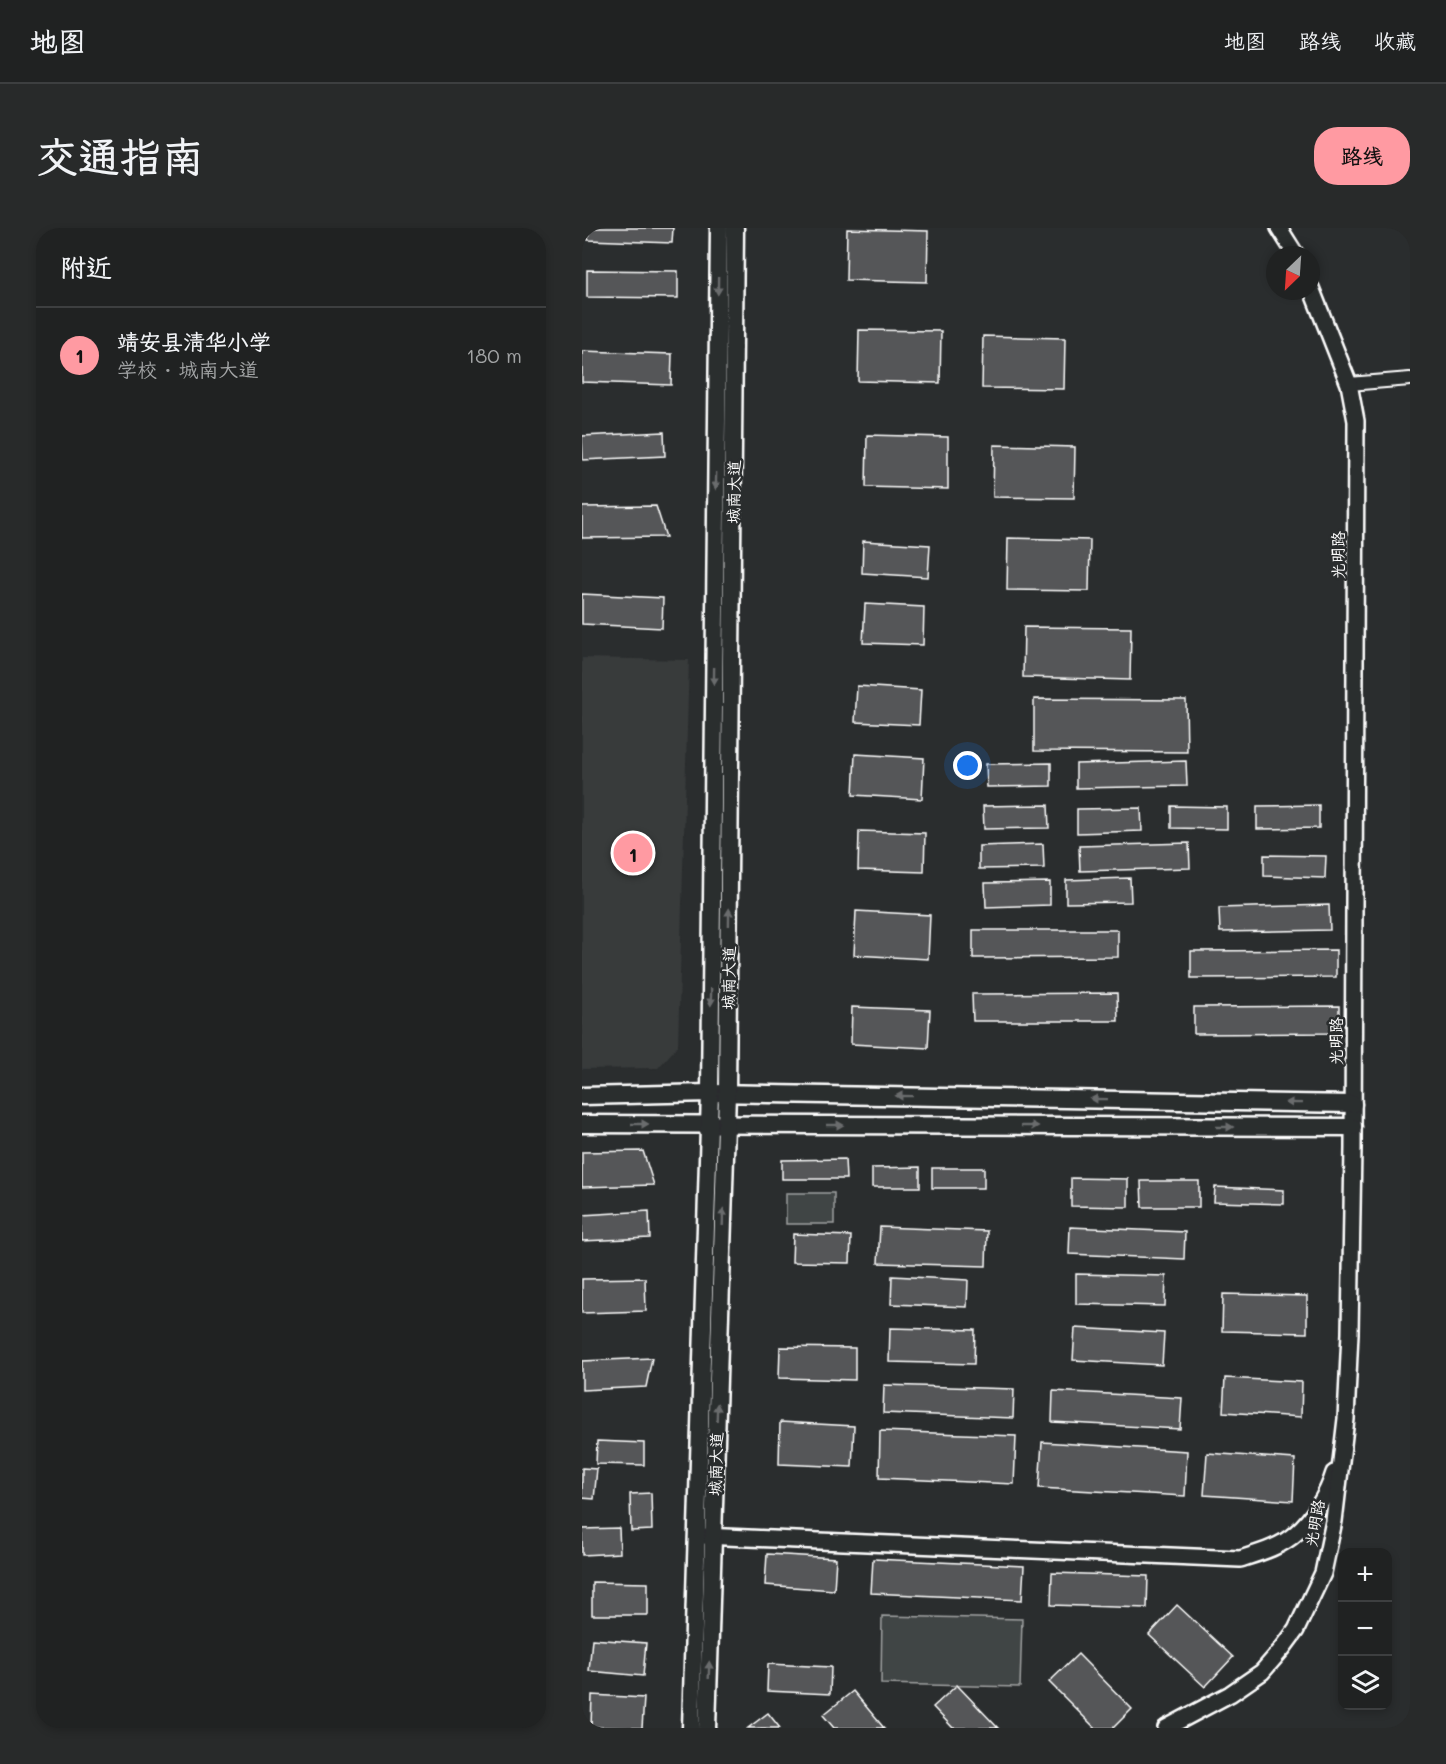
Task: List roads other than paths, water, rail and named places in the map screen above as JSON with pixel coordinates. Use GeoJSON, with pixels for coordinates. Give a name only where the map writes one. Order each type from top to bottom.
{"type":"FeatureCollection","features":[{"type":"Feature","properties":{"kind":"main road","name":"城南大道"},"geometry":{"type":"LineString","coordinates":[[718,1093],[719,228]]}},
{"type":"Feature","properties":{"kind":"main road","name":"城南大道"},"geometry":{"type":"LineString","coordinates":[[707,1728],[705,1536],[718,1093],[735,228]]}},
{"type":"Feature","properties":{"kind":"main road"},"geometry":{"type":"LineString","coordinates":[[582,1096],[718,1093],[1353,1104]]}},
{"type":"Feature","properties":{"kind":"main road"},"geometry":{"type":"LineString","coordinates":[[582,1124],[1353,1127]]}},
{"type":"Feature","properties":{"kind":"main road","name":"城南大道"},"geometry":{"type":"LineString","coordinates":[[691,1728],[705,1536]]}},
{"type":"Feature","properties":{"kind":"street"},"geometry":{"type":"LineString","coordinates":[[1279,228],[1290,246]]}},
{"type":"Feature","properties":{"kind":"street","name":"光明路"},"geometry":{"type":"LineString","coordinates":[[1167,1728],[1230,1694],[1262,1672],[1296,1630],[1323,1573],[1334,1521],[1346,1419],[1350,1333],[1353,1127],[1356,421],[1349,384],[1316,300]]}},
{"type":"Feature","properties":{"kind":"street"},"geometry":{"type":"LineString","coordinates":[[1349,384],[1410,379]]}},
{"type":"Feature","properties":{"kind":"street"},"geometry":{"type":"LineString","coordinates":[[705,1536],[1240,1559],[1269,1549],[1297,1533],[1317,1509],[1331,1483],[1346,1419]]}},
{"type":"Feature","properties":{"kind":"place","name":"靖安县清华小学"},"geometry":{"type":"Point","coordinates":[633,853]}}]}
